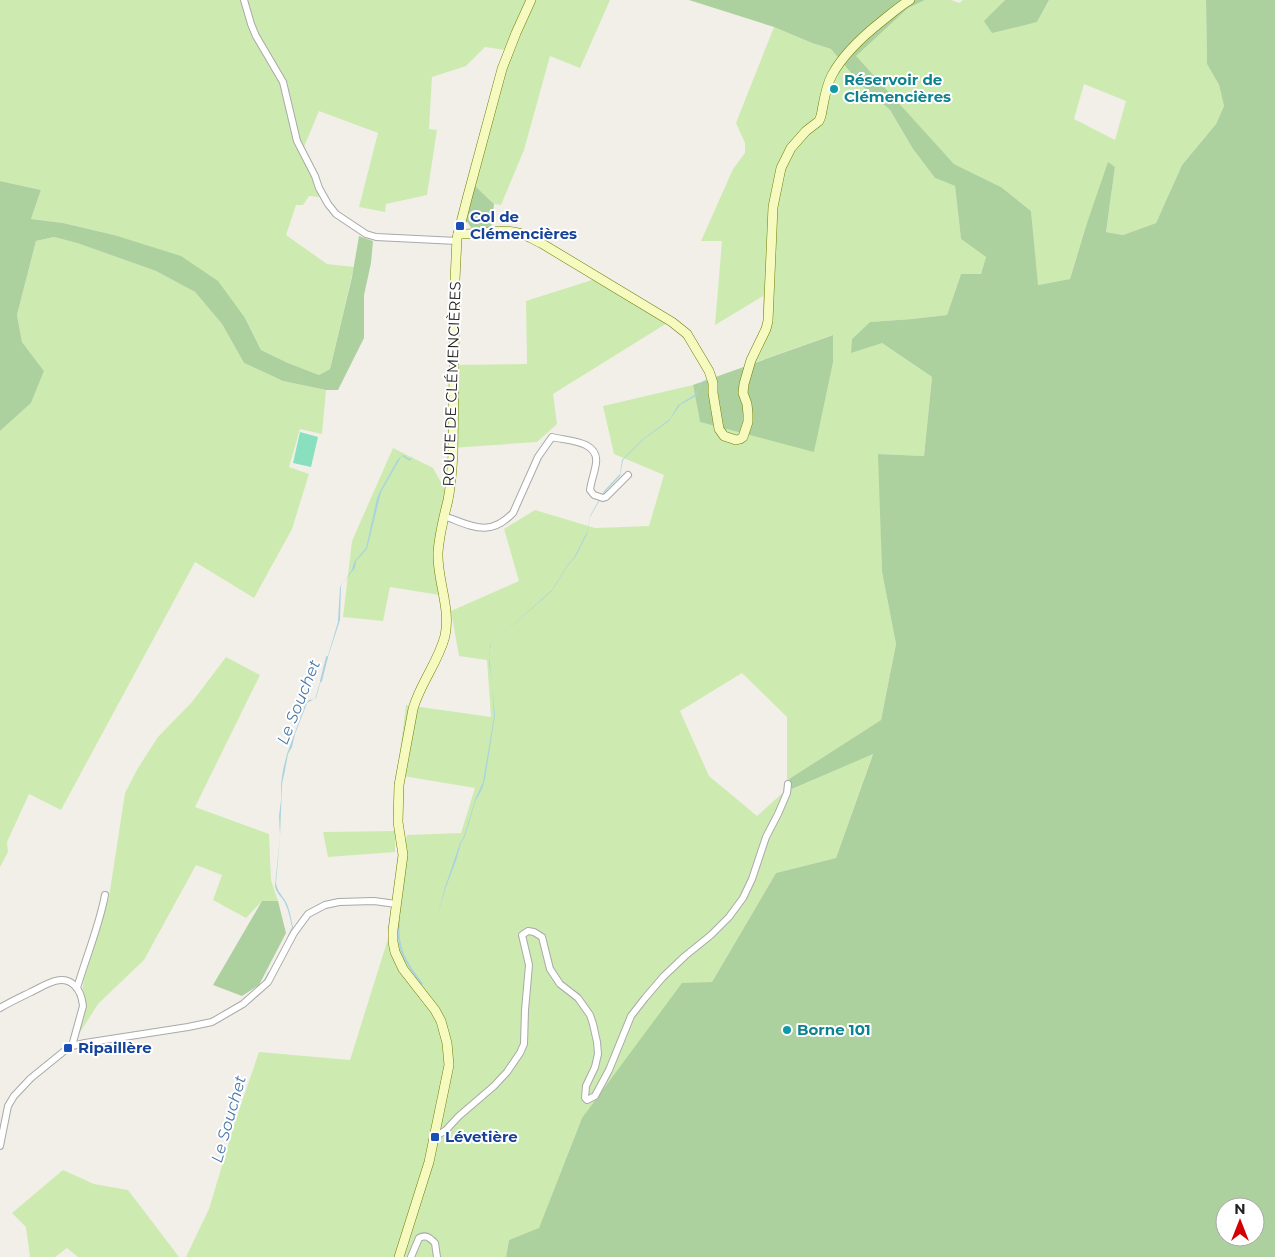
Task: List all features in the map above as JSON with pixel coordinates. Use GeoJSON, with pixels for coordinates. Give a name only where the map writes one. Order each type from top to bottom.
{"type":"FeatureCollection","features":[{"type":"Feature","properties":{"kind":"street"},"geometry":{"type":"LineString","coordinates":[[244,0],[256,36],[280,74],[297,141],[328,204],[334,212],[366,234],[376,237],[458,238],[468,235],[509,232],[518,233],[541,243],[672,322],[687,334],[709,371],[719,430],[724,436],[736,440],[740,440],[748,422],[747,404],[743,393],[744,384],[751,360],[768,321],[772,207],[781,168],[791,148],[819,121],[828,85],[842,59],[861,38],[900,5],[910,0]]}},
{"type":"Feature","properties":{"kind":"street","name":"ROUTE DE CLÉMENCIÈRES"},"geometry":{"type":"LineString","coordinates":[[399,1257],[425,1178],[449,1065],[441,1021],[435,1010],[403,969],[395,952],[393,942],[402,855],[398,822],[399,785],[416,699],[439,655],[445,634],[446,611],[438,560],[439,541],[451,479],[453,454],[455,286],[458,238],[502,69],[531,0]]}},
{"type":"Feature","properties":{"kind":"street"},"geometry":{"type":"LineString","coordinates":[[444,516],[478,528],[499,525],[506,520],[513,513],[538,457],[552,437],[586,444],[594,451],[597,461],[590,490],[594,495],[606,497],[628,475]]}},
{"type":"Feature","properties":{"kind":"street"},"geometry":{"type":"LineString","coordinates":[[434,1137],[446,1130],[459,1116],[494,1086],[520,1053],[524,1044],[529,965],[522,935],[528,931],[542,937],[550,969],[560,984],[578,998],[590,1015],[598,1054],[595,1067],[586,1086],[585,1098],[587,1100],[595,1096],[609,1070],[631,1016],[663,977],[729,917],[743,898],[752,879],[766,837],[787,792],[788,784]]}},
{"type":"Feature","properties":{"kind":"street"},"geometry":{"type":"LineString","coordinates":[[77,988],[102,912],[105,895]]}},
{"type":"Feature","properties":{"kind":"street"},"geometry":{"type":"LineString","coordinates":[[0,1146],[8,1106],[14,1096],[31,1078],[72,1046],[85,1042],[188,1028],[212,1022],[243,1004],[268,982],[294,933],[308,914],[325,905],[339,902],[374,901],[396,904]]}},
{"type":"Feature","properties":{"kind":"street"},"geometry":{"type":"LineString","coordinates":[[0,1008],[58,980],[72,983],[77,988],[83,1006],[72,1046]]}},
{"type":"Feature","properties":{"kind":"street"},"geometry":{"type":"LineString","coordinates":[[437,1125],[446,1130]]}},
{"type":"Feature","properties":{"kind":"street"},"geometry":{"type":"LineString","coordinates":[[411,1257],[419,1238],[424,1236],[429,1237],[435,1243],[437,1257]]}},
{"type":"Feature","properties":{"kind":"green space"},"geometry":{"type":"Polygon","coordinates":[[[0,0],[610,0],[580,68],[550,56],[524,150],[501,205],[494,204],[475,186],[505,50],[485,47],[466,66],[432,77],[429,129],[437,130],[427,195],[386,204],[385,212],[359,207],[378,133],[319,111],[301,154],[321,197],[309,196],[303,205],[296,205],[286,235],[327,264],[354,267],[330,369],[319,375],[261,350],[245,318],[114,235],[63,223],[31,219],[41,190],[0,181],[0,0]]]}},
{"type":"Feature","properties":{"kind":"green space"},"geometry":{"type":"Polygon","coordinates":[[[689,0],[925,0],[908,8],[856,56],[954,164],[1001,187],[1031,211],[1038,285],[1070,279],[1108,162],[1115,167],[1106,232],[1123,235],[1156,223],[1182,165],[1216,124],[1224,106],[1219,85],[1207,64],[1206,0],[1275,0],[1275,1257],[506,1257],[509,1240],[539,1228],[582,1118],[682,983],[712,982],[776,873],[836,858],[873,754],[792,789],[789,779],[881,720],[896,644],[882,572],[878,454],[924,456],[932,377],[882,343],[851,353],[852,339],[870,322],[947,315],[961,274],[981,274],[986,257],[961,239],[955,186],[935,178],[913,149],[890,110],[861,85],[831,49],[774,27],[689,0]]]}},
{"type":"Feature","properties":{"kind":"green space"},"geometry":{"type":"Polygon","coordinates":[[[925,0],[951,0],[959,3],[963,0],[1005,0],[985,21],[1037,22],[1049,0],[1206,0],[1207,64],[1219,85],[1224,106],[1216,124],[1182,165],[1156,223],[1123,235],[1106,232],[1115,167],[1086,226],[1070,279],[1037,285],[1031,211],[1001,187],[954,164],[855,56],[908,8],[925,0]],[[1084,84],[1074,119],[1115,140],[1126,101],[1084,84]]]}},
{"type":"Feature","properties":{"kind":"green space"},"geometry":{"type":"Polygon","coordinates":[[[1005,0],[1049,0],[1037,22],[992,33],[984,21],[1005,0]]]}},
{"type":"Feature","properties":{"kind":"green space"},"geometry":{"type":"Polygon","coordinates":[[[774,27],[831,49],[861,85],[890,110],[913,149],[935,178],[955,186],[961,239],[986,257],[981,274],[961,274],[947,315],[870,322],[852,339],[882,343],[932,377],[924,456],[879,454],[882,572],[896,644],[881,720],[789,779],[793,789],[873,753],[836,858],[776,873],[712,982],[582,1118],[539,1229],[509,1240],[506,1257],[186,1257],[209,1209],[236,1119],[259,1052],[350,1060],[387,942],[407,835],[461,833],[475,788],[397,775],[406,705],[491,717],[487,660],[459,656],[451,611],[519,581],[504,529],[535,510],[595,528],[649,526],[664,475],[614,454],[603,406],[693,385],[700,422],[814,451],[832,335],[751,364],[763,328],[763,296],[715,325],[722,241],[701,241],[733,169],[745,153],[745,143],[736,123],[774,27]],[[742,673],[680,711],[709,776],[757,816],[787,789],[787,717],[742,673]]]}},
{"type":"Feature","properties":{"kind":"green space"},"geometry":{"type":"Polygon","coordinates":[[[0,181],[41,190],[31,219],[63,223],[114,235],[181,256],[218,281],[245,318],[261,350],[319,375],[330,369],[352,277],[359,236],[373,241],[371,263],[364,295],[364,338],[338,390],[326,390],[283,381],[244,363],[222,324],[195,292],[156,271],[77,243],[54,237],[36,241],[17,315],[22,342],[44,371],[31,403],[0,431],[0,181]]]}},
{"type":"Feature","properties":{"kind":"green space"},"geometry":{"type":"Polygon","coordinates":[[[475,186],[494,204],[491,230],[475,233],[465,219],[475,186]]]}},
{"type":"Feature","properties":{"kind":"green space"},"geometry":{"type":"Polygon","coordinates":[[[54,237],[77,243],[156,271],[195,292],[222,324],[244,363],[283,381],[326,390],[322,434],[300,429],[289,467],[309,474],[292,529],[254,598],[195,562],[61,810],[29,794],[7,842],[8,852],[0,867],[0,431],[31,403],[44,371],[22,342],[17,315],[36,241],[54,237]]]}},
{"type":"Feature","properties":{"kind":"green space"},"geometry":{"type":"Polygon","coordinates":[[[595,279],[672,320],[553,394],[557,424],[537,442],[451,448],[452,365],[527,364],[526,301],[595,279]]]}},
{"type":"Feature","properties":{"kind":"green space"},"geometry":{"type":"Polygon","coordinates":[[[833,335],[833,362],[814,452],[700,422],[693,385],[833,335]]]}},
{"type":"Feature","properties":{"kind":"green space"},"geometry":{"type":"Polygon","coordinates":[[[300,432],[318,437],[311,467],[293,463],[300,432]]]}},
{"type":"Feature","properties":{"kind":"green space"},"geometry":{"type":"Polygon","coordinates":[[[393,448],[433,468],[447,493],[442,514],[440,595],[390,587],[383,621],[343,617],[352,541],[393,448]]]}},
{"type":"Feature","properties":{"kind":"green space"},"geometry":{"type":"Polygon","coordinates":[[[226,657],[260,675],[195,807],[269,834],[271,880],[278,901],[262,901],[246,918],[213,900],[222,875],[196,865],[144,960],[98,1004],[74,1042],[84,979],[109,897],[125,793],[158,737],[192,702],[226,657]]]}},
{"type":"Feature","properties":{"kind":"green space"},"geometry":{"type":"Polygon","coordinates":[[[395,831],[395,852],[328,857],[323,832],[395,831]]]}},
{"type":"Feature","properties":{"kind":"green space"},"geometry":{"type":"Polygon","coordinates":[[[262,901],[278,901],[286,933],[259,985],[242,996],[213,985],[262,901]]]}},
{"type":"Feature","properties":{"kind":"green space"},"geometry":{"type":"Polygon","coordinates":[[[63,1170],[94,1184],[128,1190],[179,1257],[78,1257],[67,1248],[55,1257],[30,1257],[26,1227],[12,1213],[63,1170]]]}},
{"type":"Feature","properties":{"kind":"water"},"geometry":{"type":"Polygon","coordinates":[[[708,377],[701,384],[696,396],[680,405],[669,421],[644,439],[623,460],[620,476],[604,493],[590,517],[587,534],[576,556],[552,591],[497,639],[552,590],[575,556],[587,532],[590,516],[604,491],[620,474],[622,460],[643,439],[670,419],[678,405],[696,394],[701,383],[708,377]]]}},
{"type":"Feature","properties":{"kind":"water"},"geometry":{"type":"Polygon","coordinates":[[[403,455],[410,459],[413,456],[410,461],[401,457],[381,492],[367,549],[356,561],[355,568],[344,581],[352,570],[354,562],[366,548],[380,491],[398,459],[403,455]]]}},
{"type":"Feature","properties":{"kind":"water"},"geometry":{"type":"Polygon","coordinates":[[[341,586],[340,620],[315,698],[338,622],[341,586]]]}},
{"type":"Feature","properties":{"kind":"water"},"geometry":{"type":"Polygon","coordinates":[[[492,687],[495,715],[485,779],[475,802],[465,836],[438,914],[445,887],[460,843],[464,836],[475,800],[483,782],[494,716],[492,687]]]}},
{"type":"Feature","properties":{"kind":"water"},"geometry":{"type":"Polygon","coordinates":[[[314,699],[307,703],[295,734],[288,754],[282,784],[280,837],[276,883],[286,902],[293,927],[280,953],[292,927],[284,901],[275,886],[280,836],[281,784],[287,754],[305,705],[309,700],[314,699]]]}},
{"type":"Feature","properties":{"kind":"water"},"geometry":{"type":"Polygon","coordinates":[[[277,960],[269,976],[262,986],[277,960]]]}},
{"type":"Feature","properties":{"kind":"waterway","name":"Le Souchet"},"geometry":{"type":"LineString","coordinates":[[321,681],[327,657]]}},
{"type":"Feature","properties":{"kind":"waterway"},"geometry":{"type":"LineString","coordinates":[[399,921],[399,940],[403,955],[422,984]]}},
{"type":"Feature","properties":{"kind":"waterway","name":"Le Souchet"},"geometry":{"type":"LineString","coordinates":[[264,982],[269,973]]}},
{"type":"Feature","properties":{"kind":"place","name":"Réservoir de Clémencières"},"geometry":{"type":"Point","coordinates":[834,89]}},
{"type":"Feature","properties":{"kind":"place","name":"Col de Clémencières"},"geometry":{"type":"Point","coordinates":[460,226]}},
{"type":"Feature","properties":{"kind":"place","name":"Borne 101"},"geometry":{"type":"Point","coordinates":[787,1030]}},
{"type":"Feature","properties":{"kind":"place","name":"Ripaillère"},"geometry":{"type":"Point","coordinates":[68,1048]}},
{"type":"Feature","properties":{"kind":"place","name":"Lévetière"},"geometry":{"type":"Point","coordinates":[435,1137]}}]}
